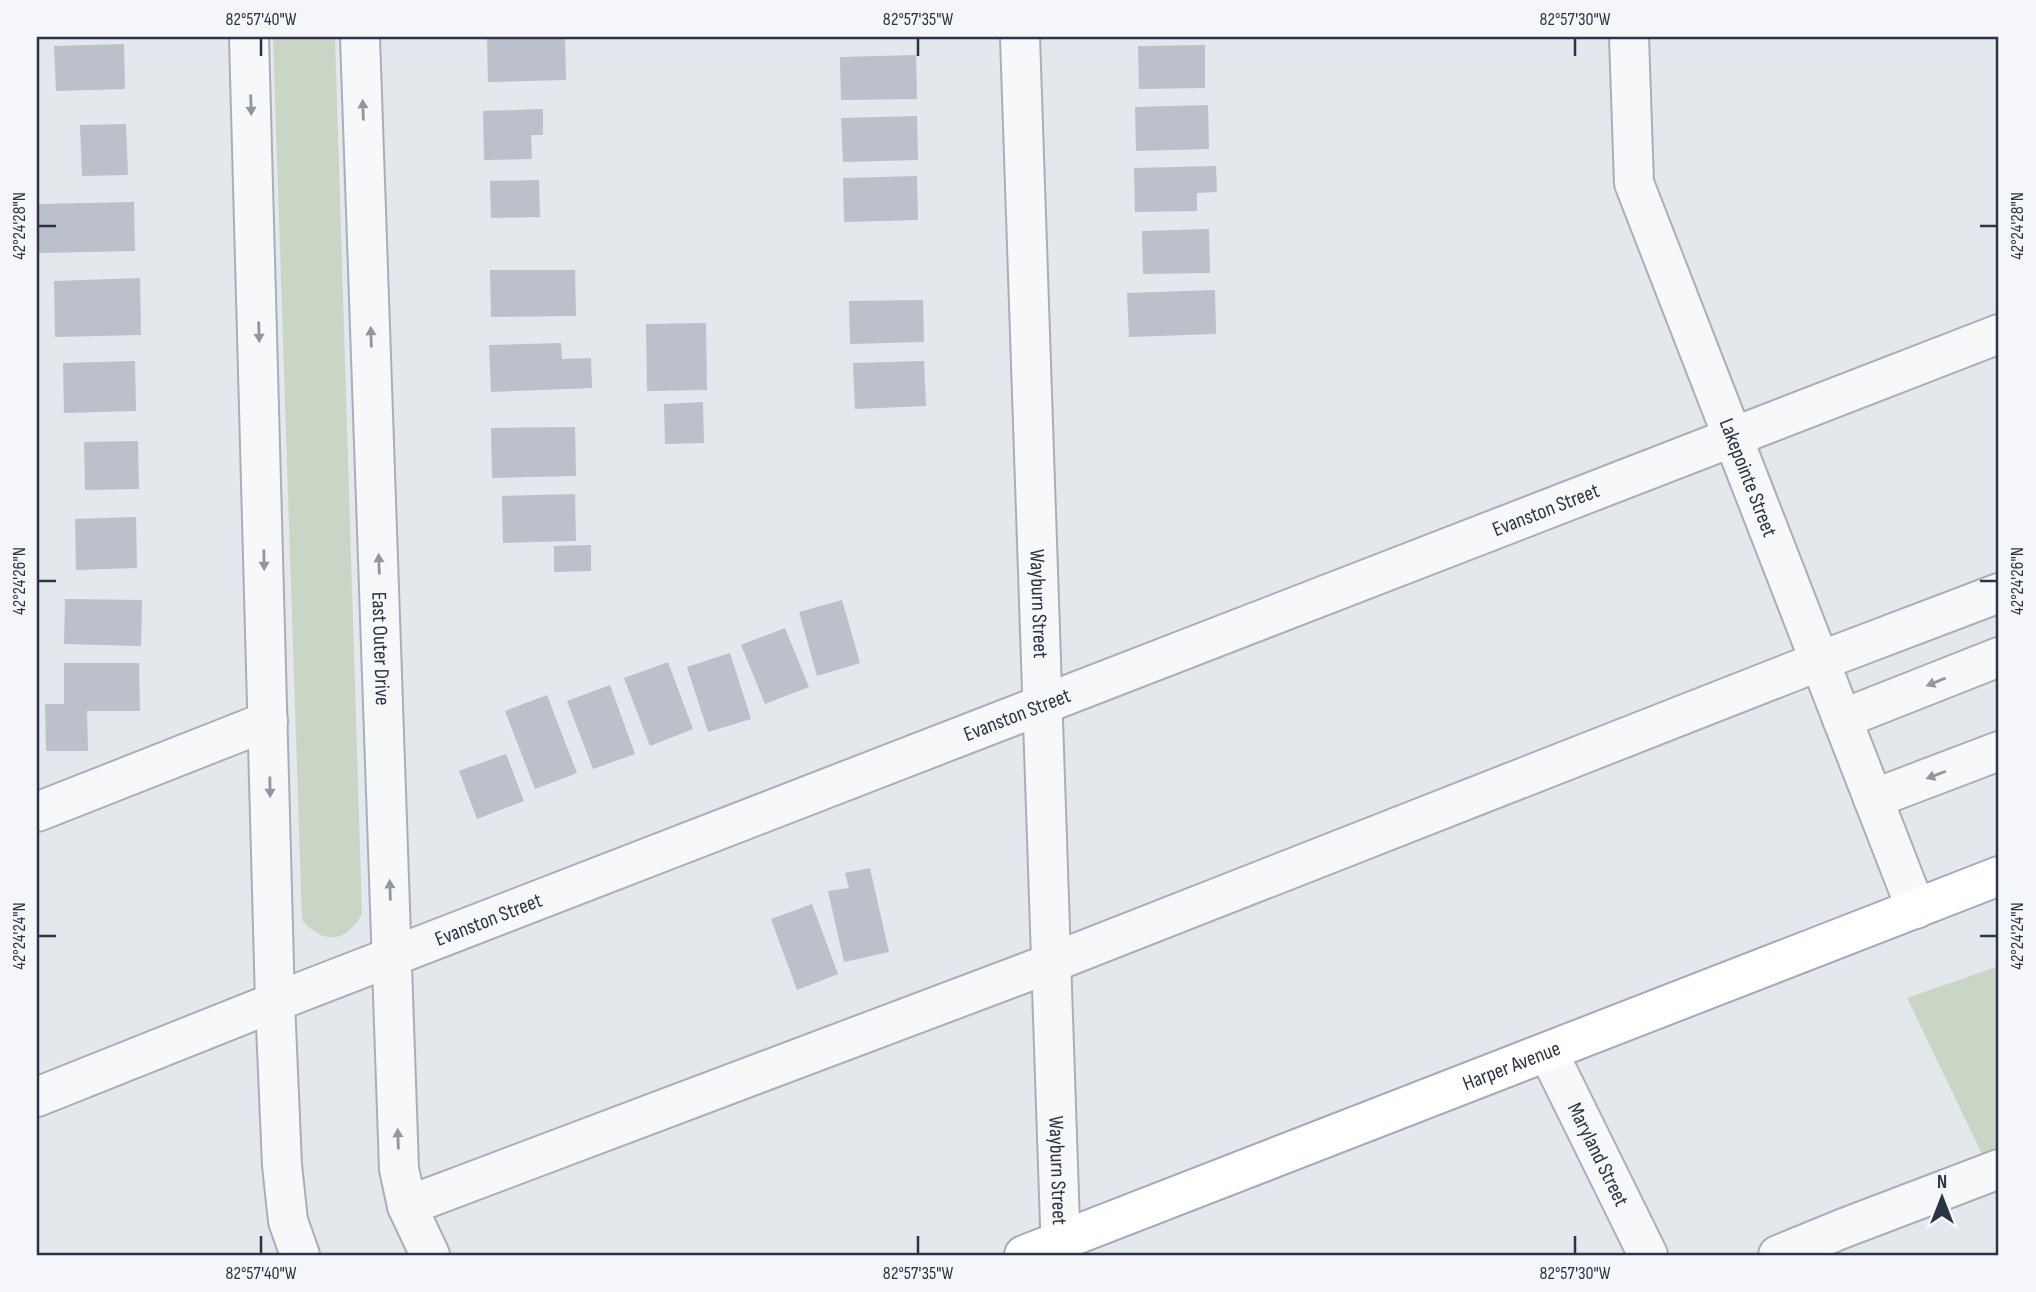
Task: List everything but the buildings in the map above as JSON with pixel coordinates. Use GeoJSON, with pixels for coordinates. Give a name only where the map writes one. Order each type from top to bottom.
{"type":"FeatureCollection","features":[{"type":"Feature","properties":{"kind":"main road","name":"Harper Avenue"},"geometry":{"type":"LineString","coordinates":[[1024,1255],[1060,1248],[1548,1052],[1999,876]]}},
{"type":"Feature","properties":{"kind":"street"},"geometry":{"type":"LineString","coordinates":[[249,37],[275,1002],[288,1221],[300,1255]]}},
{"type":"Feature","properties":{"kind":"street","name":"East Outer Drive"},"geometry":{"type":"LineString","coordinates":[[360,37],[399,1169],[407,1206],[430,1255]]}},
{"type":"Feature","properties":{"kind":"street","name":"Wayburn Street"},"geometry":{"type":"LineString","coordinates":[[1020,37],[1060,1248]]}},
{"type":"Feature","properties":{"kind":"street","name":"Lakepointe Street"},"geometry":{"type":"LineString","coordinates":[[1629,37],[1634,183],[1916,909]]}},
{"type":"Feature","properties":{"kind":"street","name":"Evanston Street"},"geometry":{"type":"LineString","coordinates":[[37,1097],[275,1002],[1999,334]]}},
{"type":"Feature","properties":{"kind":"street"},"geometry":{"type":"LineString","coordinates":[[407,1206],[1051,964],[1999,593]]}},
{"type":"Feature","properties":{"kind":"street"},"geometry":{"type":"LineString","coordinates":[[1842,719],[1999,657]]}},
{"type":"Feature","properties":{"kind":"street"},"geometry":{"type":"LineString","coordinates":[[37,812],[268,721]]}},
{"type":"Feature","properties":{"kind":"street"},"geometry":{"type":"LineString","coordinates":[[1873,799],[1999,751]]}},
{"type":"Feature","properties":{"kind":"street","name":"Maryland Street"},"geometry":{"type":"LineString","coordinates":[[1548,1052],[1648,1255]]}},
{"type":"Feature","properties":{"kind":"street"},"geometry":{"type":"LineString","coordinates":[[1778,1255],[1999,1169]]}},
{"type":"Feature","properties":{"kind":"green space"},"geometry":{"type":"Polygon","coordinates":[[[273,37],[335,37],[362,914],[349,931],[334,937],[318,934],[302,920],[273,37]]]}},
{"type":"Feature","properties":{"kind":"green space"},"geometry":{"type":"Polygon","coordinates":[[[1999,966],[1999,1151],[1984,1158],[1907,998],[1999,966]]]}}]}
